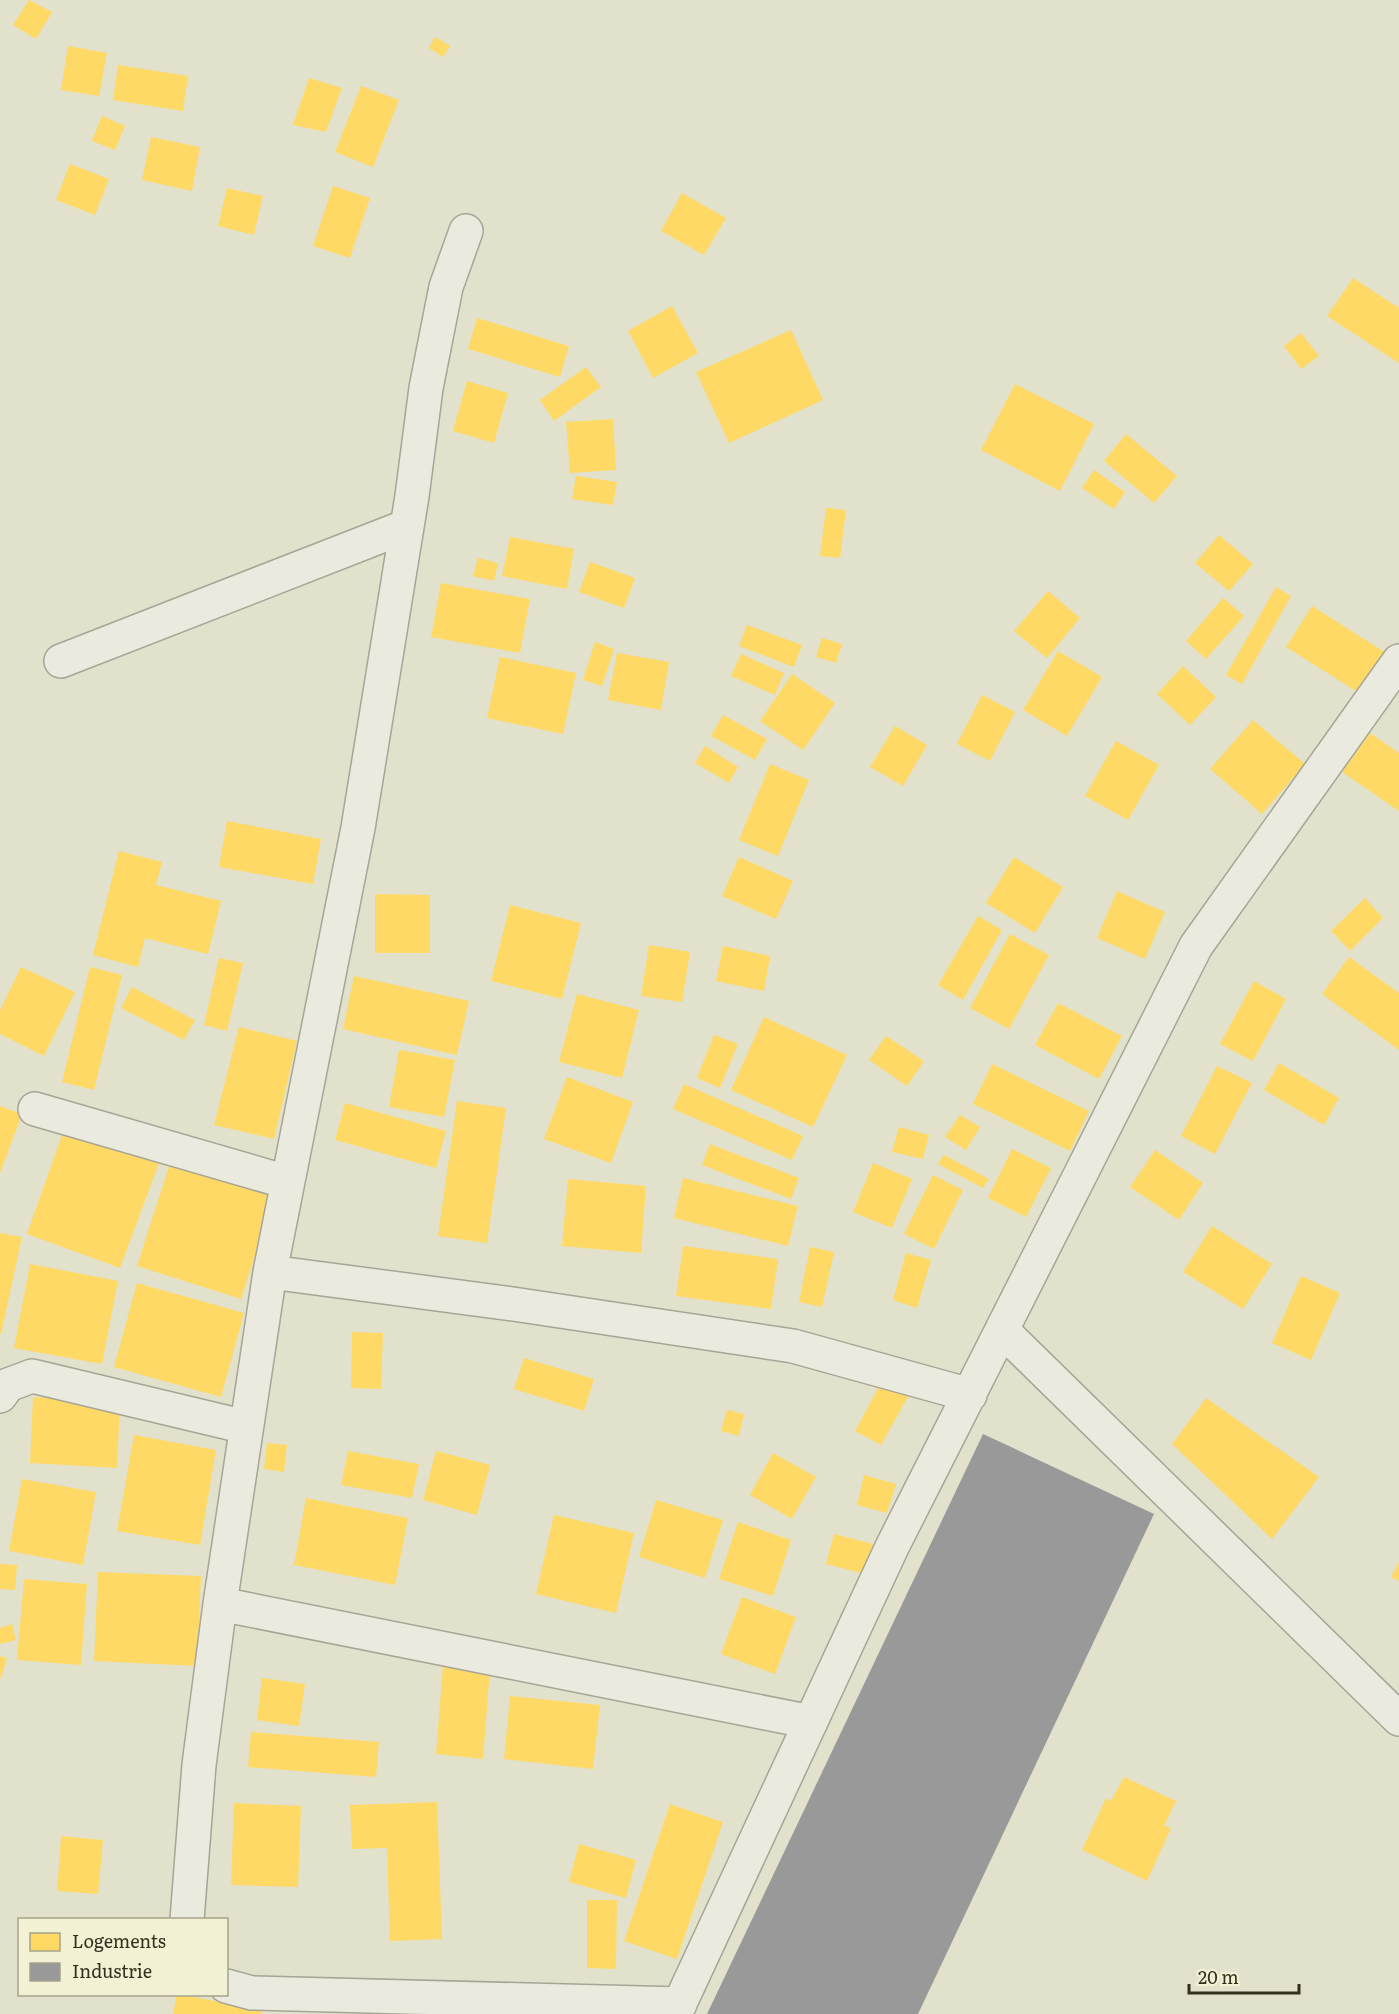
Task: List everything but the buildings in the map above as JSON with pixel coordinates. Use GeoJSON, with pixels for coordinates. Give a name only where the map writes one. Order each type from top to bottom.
{"type":"FeatureCollection","features":[{"type":"Feature","properties":{"kind":"street"},"geometry":{"type":"LineString","coordinates":[[187,1918],[199,1765],[220,1604],[270,1272],[358,828],[407,526],[426,388],[446,287],[466,231]]}},
{"type":"Feature","properties":{"kind":"street"},"geometry":{"type":"LineString","coordinates":[[61,661],[407,526]]}},
{"type":"Feature","properties":{"kind":"street"},"geometry":{"type":"LineString","coordinates":[[228,1987],[252,1993],[677,2009],[892,1547],[1197,946],[1399,661]]}},
{"type":"Feature","properties":{"kind":"street"},"geometry":{"type":"LineString","coordinates":[[35,1109],[288,1182]]}},
{"type":"Feature","properties":{"kind":"street"},"geometry":{"type":"LineString","coordinates":[[270,1272],[513,1304],[793,1346],[970,1395]]}},
{"type":"Feature","properties":{"kind":"street"},"geometry":{"type":"LineString","coordinates":[[1003,1331],[1399,1719]]}},
{"type":"Feature","properties":{"kind":"street"},"geometry":{"type":"LineString","coordinates":[[0,1396],[8,1385],[32,1376],[246,1427]]}},
{"type":"Feature","properties":{"kind":"street"},"geometry":{"type":"LineString","coordinates":[[220,1604],[811,1722]]}}]}
